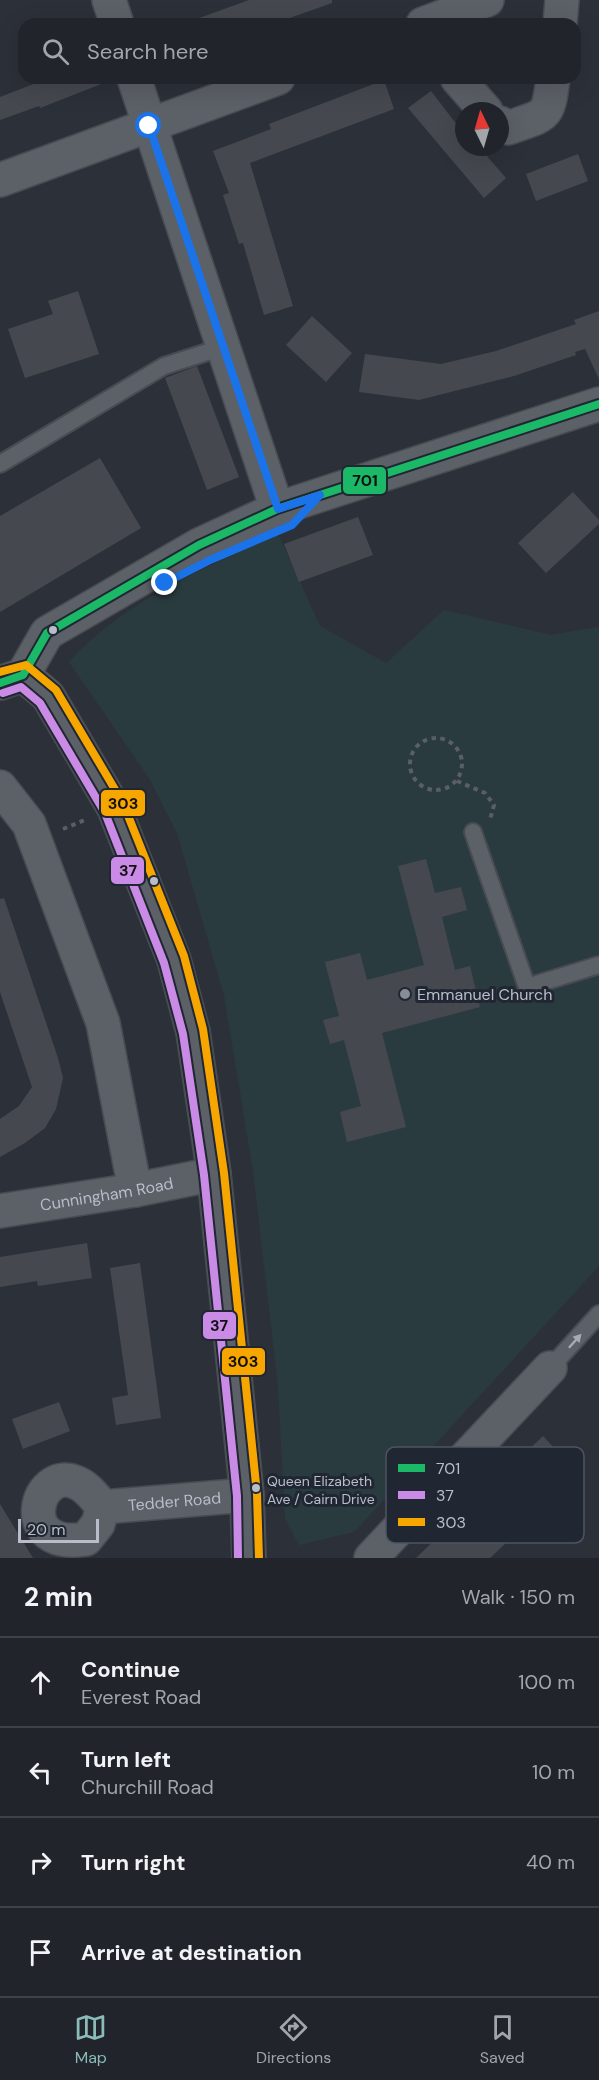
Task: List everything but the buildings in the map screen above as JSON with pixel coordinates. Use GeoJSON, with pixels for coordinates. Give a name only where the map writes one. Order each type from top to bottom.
{"type":"FeatureCollection","features":[{"type":"Feature","properties":{"kind":"street"},"geometry":{"type":"LineString","coordinates":[[109,0],[115,18]]}},
{"type":"Feature","properties":{"kind":"street"},"geometry":{"type":"LineString","coordinates":[[439,18],[488,0]]}},
{"type":"Feature","properties":{"kind":"street"},"geometry":{"type":"LineString","coordinates":[[560,18],[562,0]]}},
{"type":"Feature","properties":{"kind":"street"},"geometry":{"type":"LineString","coordinates":[[136,84],[278,509]]}},
{"type":"Feature","properties":{"kind":"street"},"geometry":{"type":"LineString","coordinates":[[0,180],[262,84]]}},
{"type":"Feature","properties":{"kind":"street"},"geometry":{"type":"LineString","coordinates":[[462,84],[478,102]]}},
{"type":"Feature","properties":{"kind":"street"},"geometry":{"type":"LineString","coordinates":[[509,128],[543,116],[549,108],[552,84]]}},
{"type":"Feature","properties":{"kind":"street"},"geometry":{"type":"LineString","coordinates":[[249,1558],[247,1496],[214,1174],[193,1032],[174,960],[114,808],[48,696],[12,679],[47,633],[199,544],[278,509],[599,404]]}},
{"type":"Feature","properties":{"kind":"street"},"geometry":{"type":"LineString","coordinates":[[0,787],[29,824],[103,1023],[135,1190]]}},
{"type":"Feature","properties":{"kind":"street","name":"Cunningham Road"},"geometry":{"type":"LineString","coordinates":[[0,1211],[135,1190],[214,1174]]}},
{"type":"Feature","properties":{"kind":"street"},"geometry":{"type":"LineString","coordinates":[[475,1447],[550,1368]]}},
{"type":"Feature","properties":{"kind":"street","name":"Tedder Road"},"geometry":{"type":"LineString","coordinates":[[103,1507],[247,1496]]}},
{"type":"Feature","properties":{"kind":"street"},"geometry":{"type":"LineString","coordinates":[[370,1558],[386,1541]]}},
{"type":"Feature","properties":{"kind":"lane"},"geometry":{"type":"LineString","coordinates":[[0,464],[164,366],[223,346]]}},
{"type":"Feature","properties":{"kind":"lane"},"geometry":{"type":"LineString","coordinates":[[473,832],[527,987],[599,965]]}},
{"type":"Feature","properties":{"kind":"lane"},"geometry":{"type":"LineString","coordinates":[[550,1368],[599,1314]]}},
{"type":"Feature","properties":{"kind":"path"},"geometry":{"type":"LineString","coordinates":[[437,737],[448,740],[457,747],[462,758],[462,770],[456,781],[438,790],[428,789],[418,784],[409,765],[416,746],[425,739],[437,737]]}},
{"type":"Feature","properties":{"kind":"path"},"geometry":{"type":"LineString","coordinates":[[456,781],[485,793],[494,805],[489,823],[473,832]]}},
{"type":"Feature","properties":{"kind":"path"},"geometry":{"type":"LineString","coordinates":[[35,841],[114,808]]}},
{"type":"Feature","properties":{"kind":"shaded area"},"geometry":{"type":"Polygon","coordinates":[[[278,534],[320,626],[386,663],[444,610],[550,635],[599,627],[599,1266],[432,1447],[386,1447],[386,1497],[354,1532],[299,1545],[285,1518],[278,1386],[253,1170],[224,995],[177,833],[149,778],[69,662],[91,640],[140,603],[278,534]]]}},
{"type":"Feature","properties":{"kind":"transit line","name":"701"},"geometry":{"type":"LineString","coordinates":[[0,683],[23,675],[47,633],[199,545],[277,509],[599,404]]}},
{"type":"Feature","properties":{"kind":"transit line","name":"303"},"geometry":{"type":"LineString","coordinates":[[0,672],[26,665],[56,690],[123,803],[184,956],[203,1029],[224,1173],[257,1494],[259,1558]]}},
{"type":"Feature","properties":{"kind":"transit line","name":"37"},"geometry":{"type":"LineString","coordinates":[[3,693],[21,687],[40,703],[105,813],[164,963],[183,1034],[204,1175],[237,1496],[238,1558]]}},
{"type":"Feature","properties":{"kind":"place","name":"Emmanuel Church"},"geometry":{"type":"Point","coordinates":[405,994]}},
{"type":"Feature","properties":{"kind":"place","name":"Queen Elizabeth Ave / Cairn Drive"},"geometry":{"type":"Point","coordinates":[256,1488]}},
{"type":"Feature","properties":{"kind":"route"},"geometry":{"type":"LineString","coordinates":[[149,126],[278,509],[320,495],[292,525],[210,560],[165,583]]}}]}
